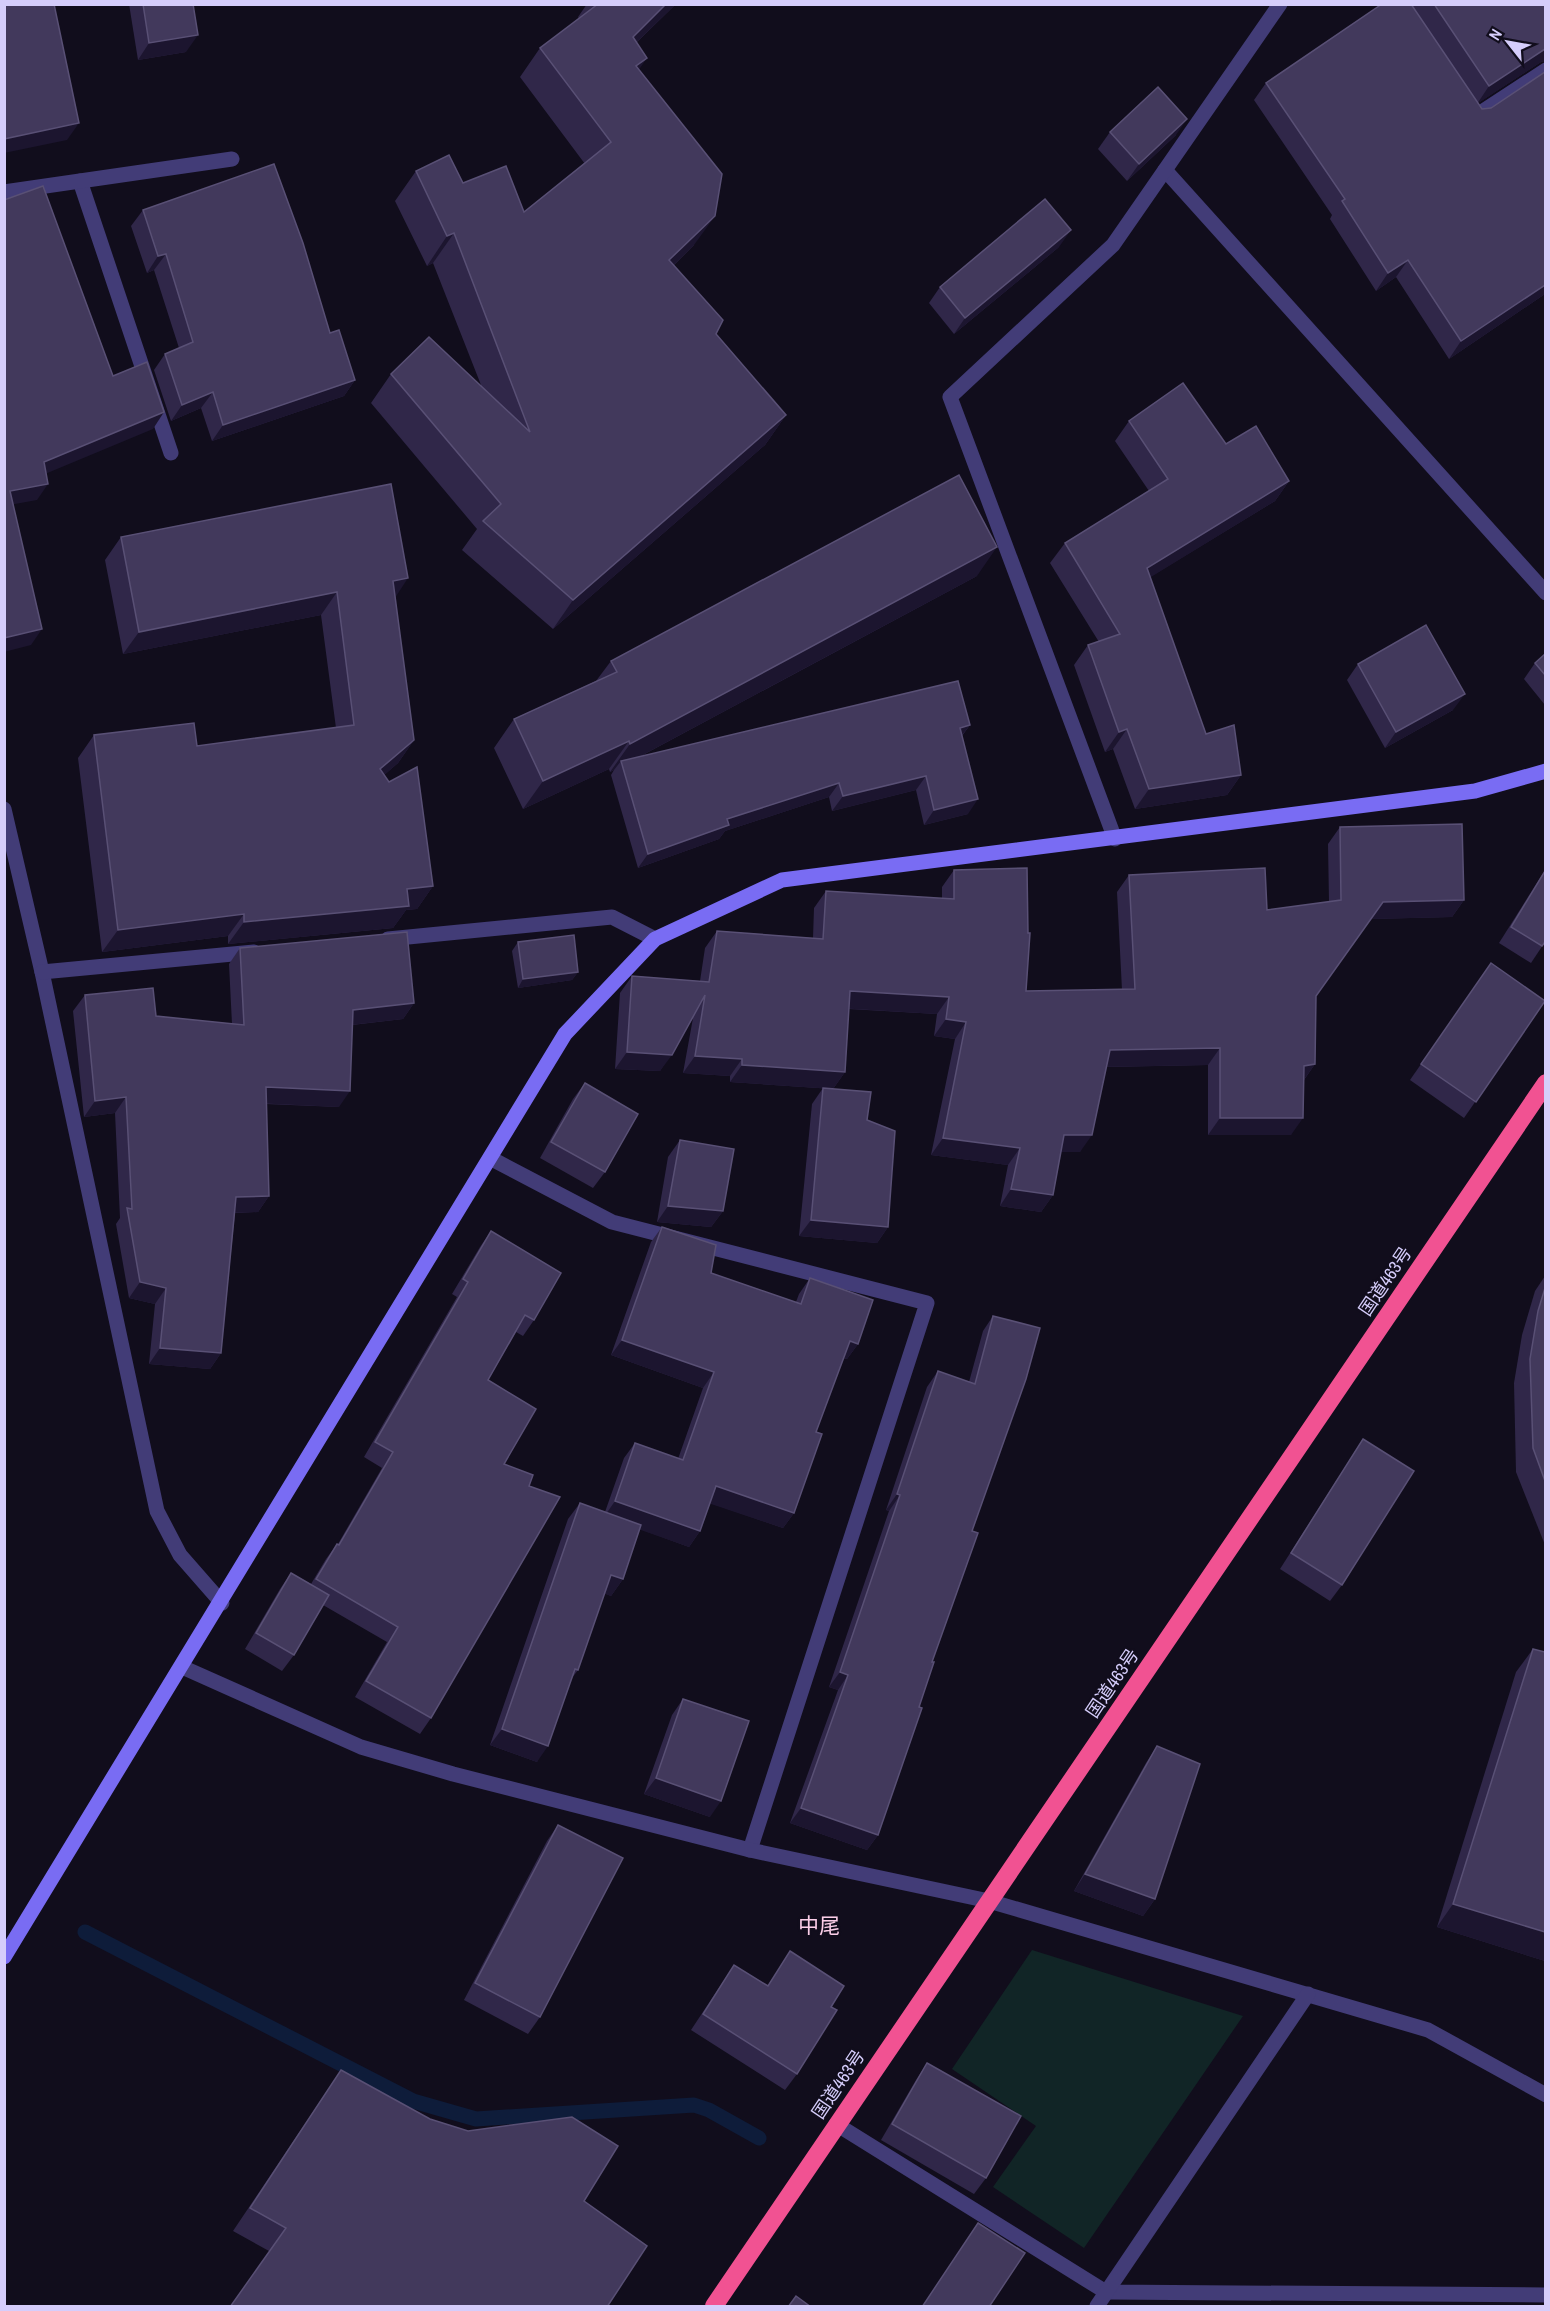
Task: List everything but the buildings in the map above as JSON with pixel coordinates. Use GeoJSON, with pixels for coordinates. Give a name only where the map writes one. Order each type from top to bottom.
{"type":"FeatureCollection","features":[{"type":"Feature","properties":{"kind":"highway","name":"国道463号"},"geometry":{"type":"LineString","coordinates":[[714,2307],[836,2124],[1545,1083]]}},
{"type":"Feature","properties":{"kind":"street"},"geometry":{"type":"LineString","coordinates":[[1115,838],[950,397],[1113,245],[1280,4]]}},
{"type":"Feature","properties":{"kind":"street"},"geometry":{"type":"LineString","coordinates":[[1462,98],[1474,117],[1545,70]]}},
{"type":"Feature","properties":{"kind":"street"},"geometry":{"type":"LineString","coordinates":[[4,192],[232,159]]}},
{"type":"Feature","properties":{"kind":"street"},"geometry":{"type":"LineString","coordinates":[[1165,170],[1545,593]]}},
{"type":"Feature","properties":{"kind":"street"},"geometry":{"type":"LineString","coordinates":[[80,181],[171,453]]}},
{"type":"Feature","properties":{"kind":"street"},"geometry":{"type":"LineString","coordinates":[[4,1957],[222,1603],[565,1035],[655,939],[782,880],[1475,791],[1545,771]]}},
{"type":"Feature","properties":{"kind":"street"},"geometry":{"type":"LineString","coordinates":[[4,809],[42,972],[157,1511],[180,1555],[222,1603]]}},
{"type":"Feature","properties":{"kind":"street"},"geometry":{"type":"LineString","coordinates":[[374,940],[612,917],[655,939]]}},
{"type":"Feature","properties":{"kind":"street"},"geometry":{"type":"LineString","coordinates":[[42,972],[267,951]]}},
{"type":"Feature","properties":{"kind":"street"},"geometry":{"type":"LineString","coordinates":[[489,1158],[612,1222],[927,1303],[750,1850]]}},
{"type":"Feature","properties":{"kind":"street"},"geometry":{"type":"LineString","coordinates":[[182,1666],[362,1747],[453,1774],[750,1850],[989,1901],[1428,2030],[1545,2095]]}},
{"type":"Feature","properties":{"kind":"street"},"geometry":{"type":"LineString","coordinates":[[1097,2307],[1308,1995]]}},
{"type":"Feature","properties":{"kind":"street"},"geometry":{"type":"LineString","coordinates":[[836,2124],[1107,2292],[1545,2295]]}},
{"type":"Feature","properties":{"kind":"green space"},"geometry":{"type":"Polygon","coordinates":[[[1032,1950],[1243,2016],[1084,2248],[993,2187],[1036,2126],[952,2069],[1032,1950]]]}},
{"type":"Feature","properties":{"kind":"waterway"},"geometry":{"type":"LineString","coordinates":[[85,1932],[413,2101],[476,2119],[694,2105],[709,2110],[759,2138]]}},
{"type":"Feature","properties":{"kind":"district","name":"中尾"},"geometry":{"type":"Point","coordinates":[819,1925]}}]}
